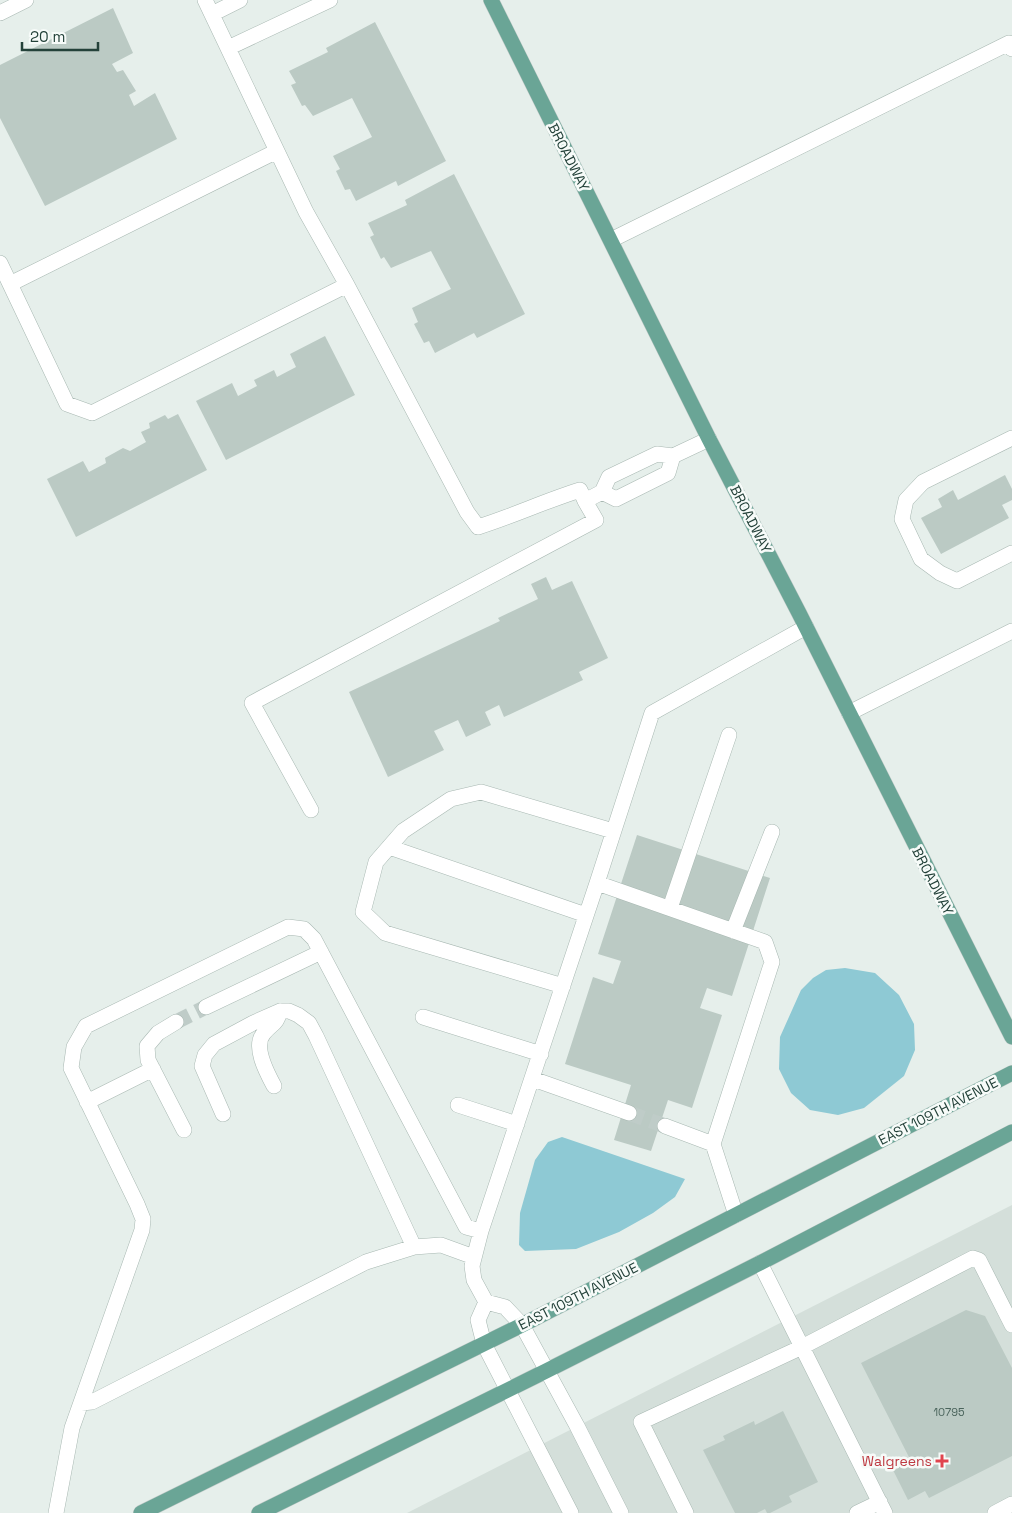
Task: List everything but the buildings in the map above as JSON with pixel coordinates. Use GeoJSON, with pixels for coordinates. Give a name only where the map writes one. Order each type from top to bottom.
{"type":"FeatureCollection","features":[{"type":"Feature","properties":{"kind":"main road","name":"BROADWAY"},"geometry":{"type":"LineString","coordinates":[[491,0],[612,240],[709,439],[806,627],[1012,1037]]}},
{"type":"Feature","properties":{"kind":"main road","name":"EAST 109TH AVENUE"},"geometry":{"type":"LineString","coordinates":[[141,1513],[522,1325],[1012,1073]]}},
{"type":"Feature","properties":{"kind":"main road"},"geometry":{"type":"LineString","coordinates":[[260,1513],[760,1263],[1012,1132]]}},
{"type":"Feature","properties":{"kind":"lane"},"geometry":{"type":"LineString","coordinates":[[0,13],[26,0]]}},
{"type":"Feature","properties":{"kind":"lane"},"geometry":{"type":"LineString","coordinates":[[205,0],[306,212],[467,512],[478,527],[580,490],[596,520],[252,703],[311,810]]}},
{"type":"Feature","properties":{"kind":"lane"},"geometry":{"type":"LineString","coordinates":[[212,14],[240,0]]}},
{"type":"Feature","properties":{"kind":"lane"},"geometry":{"type":"LineString","coordinates":[[228,48],[330,0]]}},
{"type":"Feature","properties":{"kind":"lane"},"geometry":{"type":"LineString","coordinates":[[612,240],[1009,43],[1012,49]]}},
{"type":"Feature","properties":{"kind":"lane"},"geometry":{"type":"LineString","coordinates":[[10,284],[277,151]]}},
{"type":"Feature","properties":{"kind":"lane"},"geometry":{"type":"LineString","coordinates":[[0,263],[67,404],[92,413],[346,286]]}},
{"type":"Feature","properties":{"kind":"lane"},"geometry":{"type":"LineString","coordinates":[[1012,438],[923,482],[906,500],[902,519],[921,559],[940,574],[957,581],[1012,553]]}},
{"type":"Feature","properties":{"kind":"lane"},"geometry":{"type":"LineString","coordinates":[[586,501],[602,492],[609,477],[657,454],[673,456],[709,439]]}},
{"type":"Feature","properties":{"kind":"lane"},"geometry":{"type":"LineString","coordinates":[[602,492],[616,499],[668,473],[673,456]]}},
{"type":"Feature","properties":{"kind":"lane"},"geometry":{"type":"LineString","coordinates":[[621,1513],[577,1426],[522,1325],[505,1307],[486,1302],[474,1280],[472,1266],[474,1256],[652,713],[806,627]]}},
{"type":"Feature","properties":{"kind":"lane"},"geometry":{"type":"LineString","coordinates":[[849,713],[1012,631]]}},
{"type":"Feature","properties":{"kind":"lane"},"geometry":{"type":"LineString","coordinates":[[670,908],[729,734]]}},
{"type":"Feature","properties":{"kind":"lane"},"geometry":{"type":"LineString","coordinates":[[563,986],[385,933],[363,912],[376,862],[403,831],[452,799],[481,792],[613,831]]}},
{"type":"Feature","properties":{"kind":"lane"},"geometry":{"type":"LineString","coordinates":[[733,930],[772,832]]}},
{"type":"Feature","properties":{"kind":"lane"},"geometry":{"type":"LineString","coordinates":[[389,846],[586,915]]}},
{"type":"Feature","properties":{"kind":"lane"},"geometry":{"type":"LineString","coordinates":[[597,883],[765,942],[772,962],[713,1144],[736,1215]]}},
{"type":"Feature","properties":{"kind":"lane"},"geometry":{"type":"LineString","coordinates":[[56,1513],[72,1428],[142,1230],[143,1219],[138,1204],[70,1068],[74,1047],[86,1026],[288,928],[304,929],[314,939],[466,1227],[482,1231]]}},
{"type":"Feature","properties":{"kind":"lane"},"geometry":{"type":"LineString","coordinates":[[206,1007],[321,952]]}},
{"type":"Feature","properties":{"kind":"lane"},"geometry":{"type":"LineString","coordinates":[[274,1086],[262,1063],[259,1045],[262,1034],[277,1022],[280,1011]]}},
{"type":"Feature","properties":{"kind":"lane"},"geometry":{"type":"LineString","coordinates":[[223,1114],[202,1066],[205,1055],[214,1044],[280,1011],[289,1011],[298,1015],[309,1024],[316,1036],[414,1247]]}},
{"type":"Feature","properties":{"kind":"lane"},"geometry":{"type":"LineString","coordinates":[[423,1016],[541,1054]]}},
{"type":"Feature","properties":{"kind":"lane"},"geometry":{"type":"LineString","coordinates":[[176,1022],[158,1032],[147,1046],[148,1060],[184,1130]]}},
{"type":"Feature","properties":{"kind":"lane"},"geometry":{"type":"LineString","coordinates":[[87,1102],[153,1070]]}},
{"type":"Feature","properties":{"kind":"lane"},"geometry":{"type":"LineString","coordinates":[[532,1079],[629,1113]]}},
{"type":"Feature","properties":{"kind":"lane"},"geometry":{"type":"LineString","coordinates":[[458,1105],[517,1124]]}},
{"type":"Feature","properties":{"kind":"lane"},"geometry":{"type":"LineString","coordinates":[[665,1126],[713,1144]]}},
{"type":"Feature","properties":{"kind":"lane"},"geometry":{"type":"LineString","coordinates":[[81,1403],[92,1402],[366,1262],[414,1247],[441,1245],[474,1256]]}},
{"type":"Feature","properties":{"kind":"lane"},"geometry":{"type":"LineString","coordinates":[[686,1513],[642,1422],[802,1347],[973,1258],[979,1260],[1012,1325]]}},
{"type":"Feature","properties":{"kind":"lane"},"geometry":{"type":"LineString","coordinates":[[760,1263],[883,1508],[857,1513]]}},
{"type":"Feature","properties":{"kind":"lane"},"geometry":{"type":"LineString","coordinates":[[486,1302],[478,1320],[484,1344],[571,1513]]}},
{"type":"Feature","properties":{"kind":"lane"},"geometry":{"type":"LineString","coordinates":[[995,1513],[1012,1504]]}},
{"type":"Feature","properties":{"kind":"shaded area"},"geometry":{"type":"Polygon","coordinates":[[[1012,1205],[1012,1513],[407,1513],[1012,1205]]]}},
{"type":"Feature","properties":{"kind":"water"},"geometry":{"type":"Polygon","coordinates":[[[845,968],[875,973],[899,995],[914,1024],[915,1050],[904,1076],[864,1108],[838,1115],[810,1110],[791,1093],[779,1069],[780,1037],[801,990],[813,978],[826,970],[845,968]]]}},
{"type":"Feature","properties":{"kind":"water"},"geometry":{"type":"Polygon","coordinates":[[[562,1137],[685,1179],[675,1197],[653,1213],[619,1232],[576,1249],[525,1251],[519,1245],[520,1213],[535,1160],[548,1142],[562,1137]]]}},
{"type":"Feature","properties":{"kind":"tunnel"},"geometry":{"type":"LineString","coordinates":[[176,1022],[206,1007]]}},
{"type":"Feature","properties":{"kind":"tunnel"},"geometry":{"type":"LineString","coordinates":[[629,1113],[665,1126]]}},
{"type":"Feature","properties":{"kind":"place","name":"Walgreens"},"geometry":{"type":"Point","coordinates":[942,1461]}}]}
